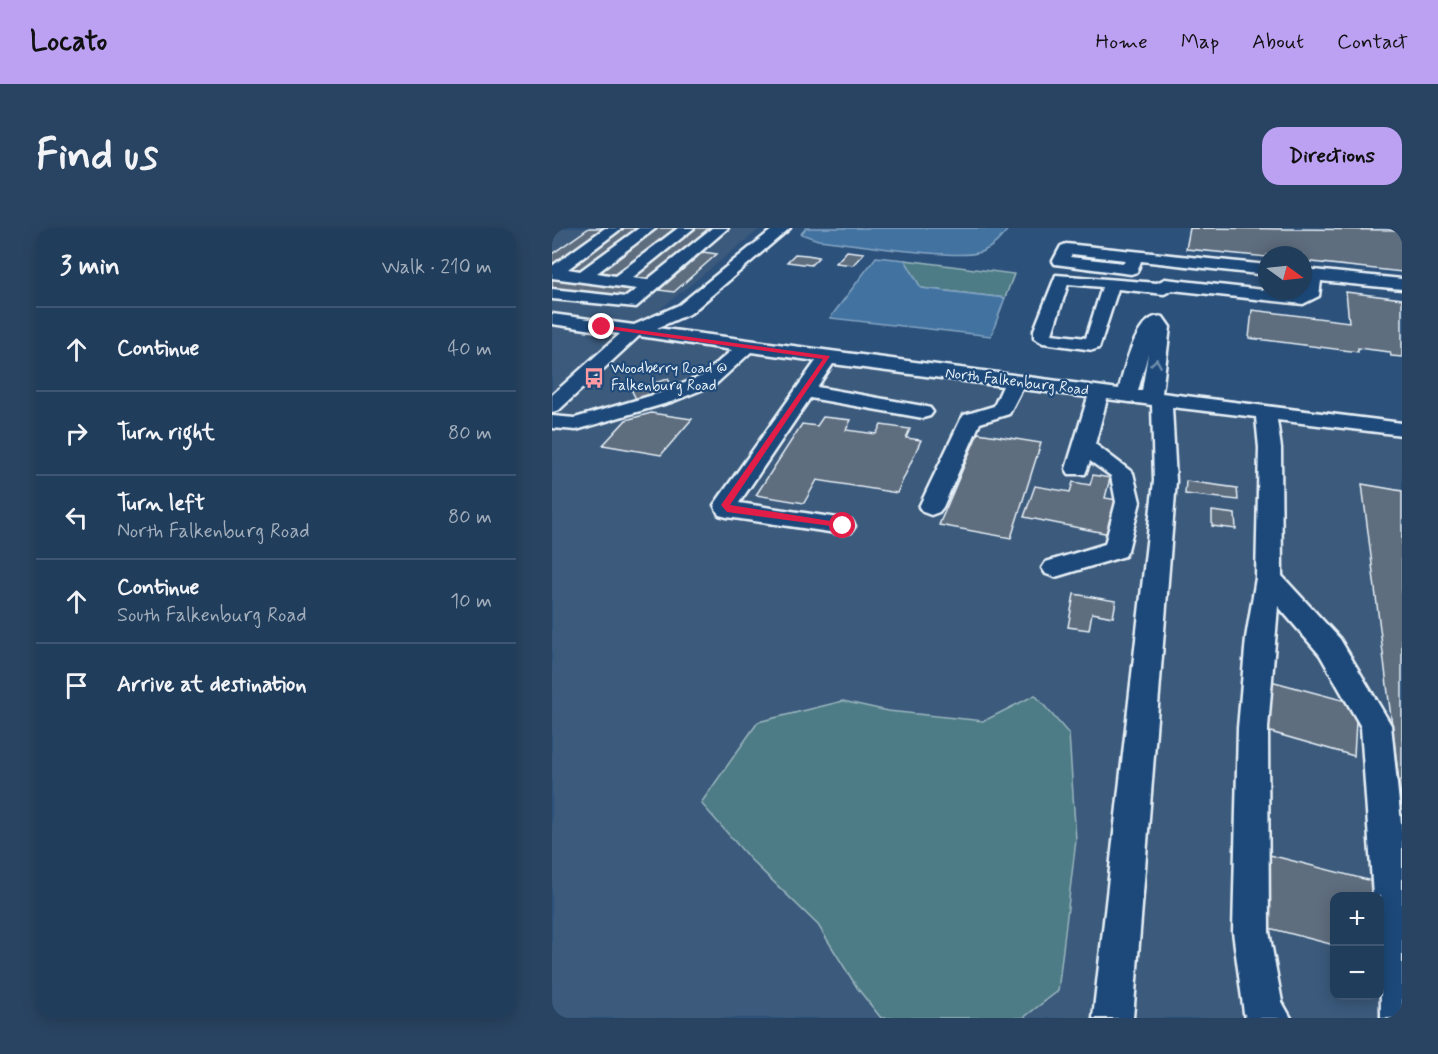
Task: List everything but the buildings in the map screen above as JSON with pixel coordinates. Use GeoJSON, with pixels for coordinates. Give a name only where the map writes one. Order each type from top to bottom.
{"type":"FeatureCollection","features":[{"type":"Feature","properties":{"kind":"street"},"geometry":{"type":"LineString","coordinates":[[552,272],[615,228]]}},
{"type":"Feature","properties":{"kind":"street"},"geometry":{"type":"LineString","coordinates":[[584,276],[649,228]]}},
{"type":"Feature","properties":{"kind":"street"},"geometry":{"type":"LineString","coordinates":[[619,281],[687,228]]}},
{"type":"Feature","properties":{"kind":"street"},"geometry":{"type":"LineString","coordinates":[[552,294],[626,304],[721,228]]}},
{"type":"Feature","properties":{"kind":"street"},"geometry":{"type":"LineString","coordinates":[[552,405],[633,332],[685,309],[783,228]]}},
{"type":"Feature","properties":{"kind":"street"},"geometry":{"type":"LineString","coordinates":[[1134,256],[1258,269]]}},
{"type":"Feature","properties":{"kind":"street"},"geometry":{"type":"LineString","coordinates":[[552,272],[651,286]]}},
{"type":"Feature","properties":{"kind":"street"},"geometry":{"type":"LineString","coordinates":[[1312,275],[1402,284]]}},
{"type":"Feature","properties":{"kind":"street"},"geometry":{"type":"LineString","coordinates":[[1112,283],[1093,344],[1043,338],[1042,330],[1062,278],[1258,295]]}},
{"type":"Feature","properties":{"kind":"street","name":"North Falkenburg Road"},"geometry":{"type":"LineString","coordinates":[[552,319],[828,358],[1402,429]]}},
{"type":"Feature","properties":{"kind":"street"},"geometry":{"type":"LineString","coordinates":[[1113,1018],[1165,482],[1157,399],[1161,327],[1157,321],[1150,326],[1144,345],[1136,359],[1127,395]]}},
{"type":"Feature","properties":{"kind":"street"},"geometry":{"type":"LineString","coordinates":[[552,422],[576,424],[677,393],[709,380],[746,347]]}},
{"type":"Feature","properties":{"kind":"street"},"geometry":{"type":"LineString","coordinates":[[828,358],[726,505],[727,509],[843,526]]}},
{"type":"Feature","properties":{"kind":"street"},"geometry":{"type":"LineString","coordinates":[[931,507],[971,419],[1002,410],[1015,382]]}},
{"type":"Feature","properties":{"kind":"street"},"geometry":{"type":"LineString","coordinates":[[804,391],[923,412]]}},
{"type":"Feature","properties":{"kind":"street"},"geometry":{"type":"LineString","coordinates":[[1055,568],[1116,550],[1128,502],[1122,473],[1080,457],[1099,392]]}},
{"type":"Feature","properties":{"kind":"street"},"geometry":{"type":"LineString","coordinates":[[1266,412],[1270,448],[1269,578],[1260,638],[1253,728],[1251,933],[1264,1013],[1271,1018]]}},
{"type":"Feature","properties":{"kind":"street"},"geometry":{"type":"LineString","coordinates":[[1269,578],[1330,647],[1376,725],[1401,1018]]}},
{"type":"Feature","properties":{"kind":"shaded area"},"geometry":{"type":"Polygon","coordinates":[[[552,228],[761,228],[642,324],[1139,391],[942,367],[552,314],[552,228]]]}},
{"type":"Feature","properties":{"kind":"shaded area"},"geometry":{"type":"Polygon","coordinates":[[[806,228],[1009,228],[997,242],[986,250],[969,254],[951,254],[818,240],[801,234],[806,228]]]}},
{"type":"Feature","properties":{"kind":"shaded area"},"geometry":{"type":"Polygon","coordinates":[[[876,257],[905,260],[921,288],[1005,298],[991,336],[830,318],[876,257]]]}},
{"type":"Feature","properties":{"kind":"shaded area"},"geometry":{"type":"Polygon","coordinates":[[[552,325],[619,335],[552,394],[552,325]]]}},
{"type":"Feature","properties":{"kind":"shaded area"},"geometry":{"type":"Polygon","coordinates":[[[638,338],[937,378],[1402,435],[1402,1018],[1023,1018],[1058,991],[1035,695],[984,721],[888,711],[843,701],[750,859],[818,925],[858,989],[881,1018],[552,1018],[552,417],[638,338]]]}},
{"type":"Feature","properties":{"kind":"green space"},"geometry":{"type":"Polygon","coordinates":[[[905,260],[1014,274],[1005,298],[921,288],[905,260]]]}},
{"type":"Feature","properties":{"kind":"green space"},"geometry":{"type":"Polygon","coordinates":[[[1035,695],[1069,734],[1076,840],[1058,991],[1023,1018],[881,1018],[858,989],[818,925],[750,859],[701,803],[758,722],[843,701],[888,711],[984,721],[1035,695]]]}},
{"type":"Feature","properties":{"kind":"place","name":"Woodberry Road @ Falkenburg Road"},"geometry":{"type":"Point","coordinates":[594,378]}},
{"type":"Feature","properties":{"kind":"route"},"geometry":{"type":"LineString","coordinates":[[602,327],[828,358],[726,505],[727,509],[843,526]]}}]}
